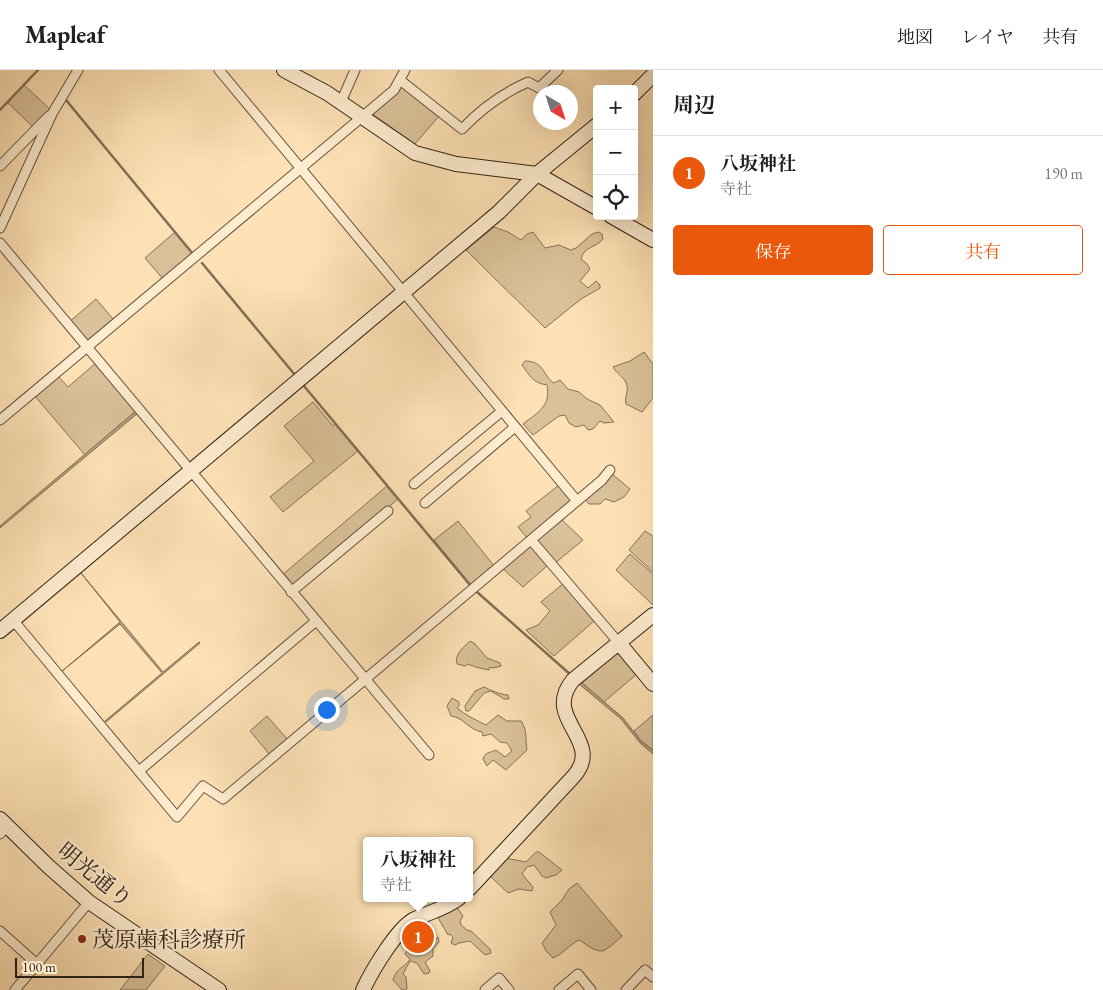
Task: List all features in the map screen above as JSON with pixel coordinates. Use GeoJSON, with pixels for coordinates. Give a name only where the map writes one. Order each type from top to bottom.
{"type":"FeatureCollection","features":[{"type":"Feature","properties":{"kind":"street"},"geometry":{"type":"LineString","coordinates":[[0,228],[52,114],[78,70]]}},
{"type":"Feature","properties":{"kind":"street"},"geometry":{"type":"LineString","coordinates":[[219,70],[577,501]]}},
{"type":"Feature","properties":{"kind":"street"},"geometry":{"type":"LineString","coordinates":[[284,70],[302,74],[415,153],[428,158],[486,169],[537,174],[593,206]]}},
{"type":"Feature","properties":{"kind":"street"},"geometry":{"type":"LineString","coordinates":[[341,102],[355,70]]}},
{"type":"Feature","properties":{"kind":"street"},"geometry":{"type":"LineString","coordinates":[[0,420],[394,90],[405,70]]}},
{"type":"Feature","properties":{"kind":"street"},"geometry":{"type":"LineString","coordinates":[[400,80],[462,129],[473,118],[512,89],[528,82],[539,88],[558,70]]}},
{"type":"Feature","properties":{"kind":"street"},"geometry":{"type":"LineString","coordinates":[[638,90],[653,75]]}},
{"type":"Feature","properties":{"kind":"street"},"geometry":{"type":"LineString","coordinates":[[0,166],[52,114]]}},
{"type":"Feature","properties":{"kind":"street"},"geometry":{"type":"LineString","coordinates":[[0,631],[499,212],[537,174],[593,128]]}},
{"type":"Feature","properties":{"kind":"street"},"geometry":{"type":"LineString","coordinates":[[618,220],[653,240]]}},
{"type":"Feature","properties":{"kind":"street"},"geometry":{"type":"LineString","coordinates":[[0,243],[429,755]]}},
{"type":"Feature","properties":{"kind":"street"},"geometry":{"type":"LineString","coordinates":[[414,484],[502,411]]}},
{"type":"Feature","properties":{"kind":"street"},"geometry":{"type":"LineString","coordinates":[[425,503],[515,427]]}},
{"type":"Feature","properties":{"kind":"street"},"geometry":{"type":"LineString","coordinates":[[13,620],[177,817],[203,786],[223,799],[532,541],[602,480],[610,470]]}},
{"type":"Feature","properties":{"kind":"street"},"geometry":{"type":"LineString","coordinates":[[291,592],[388,511]]}},
{"type":"Feature","properties":{"kind":"street"},"geometry":{"type":"LineString","coordinates":[[532,541],[653,684]]}},
{"type":"Feature","properties":{"kind":"street"},"geometry":{"type":"LineString","coordinates":[[473,885],[580,769],[583,752],[563,702],[564,694],[573,680],[653,615]]}},
{"type":"Feature","properties":{"kind":"street"},"geometry":{"type":"LineString","coordinates":[[138,771],[316,621]]}},
{"type":"Feature","properties":{"kind":"street","name":"明光通り"},"geometry":{"type":"LineString","coordinates":[[2,827],[89,902],[216,989]]}},
{"type":"Feature","properties":{"kind":"street"},"geometry":{"type":"LineString","coordinates":[[15,990],[89,902]]}},
{"type":"Feature","properties":{"kind":"street"},"geometry":{"type":"LineString","coordinates":[[364,990],[388,949],[403,928],[414,920],[447,907],[454,902]]}},
{"type":"Feature","properties":{"kind":"street"},"geometry":{"type":"LineString","coordinates":[[0,931],[37,964]]}},
{"type":"Feature","properties":{"kind":"street"},"geometry":{"type":"LineString","coordinates":[[626,990],[645,970],[653,977]]}},
{"type":"Feature","properties":{"kind":"street"},"geometry":{"type":"LineString","coordinates":[[559,990],[578,974],[591,990]]}},
{"type":"Feature","properties":{"kind":"street"},"geometry":{"type":"LineString","coordinates":[[485,990],[499,978],[509,990]]}},
{"type":"Feature","properties":{"kind":"shaded area"},"geometry":{"type":"Polygon","coordinates":[[[401,83],[440,115],[415,144],[371,113],[401,83]]]}},
{"type":"Feature","properties":{"kind":"shaded area"},"geometry":{"type":"Polygon","coordinates":[[[24,85],[51,110],[34,128],[7,102],[24,85]]]}},
{"type":"Feature","properties":{"kind":"shaded area"},"geometry":{"type":"Polygon","coordinates":[[[494,227],[508,232],[521,240],[527,234],[533,232],[545,248],[559,245],[571,250],[592,234],[599,232],[602,234],[603,239],[587,249],[581,259],[590,269],[580,281],[588,288],[596,281],[600,288],[581,299],[545,328],[466,250],[494,227]]]}},
{"type":"Feature","properties":{"kind":"shaded area"},"geometry":{"type":"Polygon","coordinates":[[[175,232],[193,254],[163,279],[145,258],[175,232]]]}},
{"type":"Feature","properties":{"kind":"shaded area"},"geometry":{"type":"Polygon","coordinates":[[[96,299],[114,320],[86,344],[68,323],[96,299]]]}},
{"type":"Feature","properties":{"kind":"shaded area"},"geometry":{"type":"Polygon","coordinates":[[[644,352],[653,364],[653,398],[642,412],[626,404],[627,386],[624,379],[613,367],[630,361],[644,352]]]}},
{"type":"Feature","properties":{"kind":"shaded area"},"geometry":{"type":"Polygon","coordinates":[[[525,361],[540,366],[554,383],[560,380],[568,389],[579,392],[587,399],[600,405],[614,422],[604,423],[600,421],[593,429],[588,430],[584,425],[576,427],[569,423],[565,415],[559,416],[533,435],[523,424],[542,408],[547,399],[548,392],[547,385],[538,383],[530,376],[522,365],[525,361]]]}},
{"type":"Feature","properties":{"kind":"shaded area"},"geometry":{"type":"Polygon","coordinates":[[[96,363],[136,411],[85,455],[34,395],[57,375],[68,387],[96,363]]]}},
{"type":"Feature","properties":{"kind":"shaded area"},"geometry":{"type":"Polygon","coordinates":[[[313,402],[333,426],[335,424],[358,451],[283,512],[270,497],[314,461],[284,426],[313,402]]]}},
{"type":"Feature","properties":{"kind":"shaded area"},"geometry":{"type":"Polygon","coordinates":[[[136,411],[138,413],[0,528],[0,526],[136,411]]]}},
{"type":"Feature","properties":{"kind":"shaded area"},"geometry":{"type":"Polygon","coordinates":[[[612,474],[630,489],[624,497],[614,502],[605,499],[600,504],[589,504],[585,499],[612,474]]]}},
{"type":"Feature","properties":{"kind":"shaded area"},"geometry":{"type":"Polygon","coordinates":[[[559,485],[571,499],[571,503],[528,539],[518,527],[531,517],[526,511],[559,485]]]}},
{"type":"Feature","properties":{"kind":"shaded area"},"geometry":{"type":"Polygon","coordinates":[[[387,486],[398,499],[292,588],[281,576],[387,486]]]}},
{"type":"Feature","properties":{"kind":"shaded area"},"geometry":{"type":"Polygon","coordinates":[[[561,519],[583,540],[554,564],[537,543],[537,539],[561,519]]]}},
{"type":"Feature","properties":{"kind":"shaded area"},"geometry":{"type":"Polygon","coordinates":[[[458,521],[495,567],[472,586],[434,540],[458,521]]]}},
{"type":"Feature","properties":{"kind":"shaded area"},"geometry":{"type":"Polygon","coordinates":[[[645,531],[653,536],[653,572],[629,550],[645,531]]]}},
{"type":"Feature","properties":{"kind":"shaded area"},"geometry":{"type":"Polygon","coordinates":[[[529,545],[548,565],[523,587],[502,568],[529,545]]]}},
{"type":"Feature","properties":{"kind":"shaded area"},"geometry":{"type":"Polygon","coordinates":[[[630,554],[653,574],[653,605],[616,570],[630,554]]]}},
{"type":"Feature","properties":{"kind":"shaded area"},"geometry":{"type":"Polygon","coordinates":[[[81,573],[163,672],[200,643],[106,722],[162,673],[120,624],[61,672],[120,622],[81,573]]]}},
{"type":"Feature","properties":{"kind":"shaded area"},"geometry":{"type":"Polygon","coordinates":[[[564,583],[594,621],[554,656],[526,630],[538,625],[550,611],[541,602],[564,583]]]}},
{"type":"Feature","properties":{"kind":"shaded area"},"geometry":{"type":"Polygon","coordinates":[[[470,641],[487,658],[500,663],[501,666],[490,667],[489,670],[468,664],[465,666],[457,664],[458,654],[470,641]]]}},
{"type":"Feature","properties":{"kind":"shaded area"},"geometry":{"type":"Polygon","coordinates":[[[616,654],[622,655],[638,673],[604,702],[582,683],[616,654]]]}},
{"type":"Feature","properties":{"kind":"shaded area"},"geometry":{"type":"Polygon","coordinates":[[[580,681],[623,718],[641,741],[653,750],[653,754],[640,743],[621,719],[579,684],[580,681]]]}},
{"type":"Feature","properties":{"kind":"shaded area"},"geometry":{"type":"Polygon","coordinates":[[[484,687],[508,695],[509,699],[504,699],[491,691],[484,693],[469,711],[466,711],[465,706],[475,691],[484,687]]]}},
{"type":"Feature","properties":{"kind":"shaded area"},"geometry":{"type":"Polygon","coordinates":[[[452,698],[459,702],[457,708],[460,711],[486,725],[498,715],[507,721],[521,721],[525,732],[527,750],[506,770],[493,760],[487,766],[483,759],[486,754],[496,750],[505,757],[512,751],[507,743],[500,742],[491,734],[483,736],[482,732],[451,716],[447,706],[452,698]]]}},
{"type":"Feature","properties":{"kind":"shaded area"},"geometry":{"type":"Polygon","coordinates":[[[653,715],[653,750],[641,741],[634,731],[653,715]]]}},
{"type":"Feature","properties":{"kind":"shaded area"},"geometry":{"type":"Polygon","coordinates":[[[267,716],[288,740],[270,755],[250,731],[267,716]]]}},
{"type":"Feature","properties":{"kind":"shaded area"},"geometry":{"type":"Polygon","coordinates":[[[536,852],[539,852],[562,870],[556,875],[546,878],[542,876],[534,865],[527,867],[522,874],[533,887],[532,891],[519,889],[508,893],[489,875],[505,858],[526,862],[536,852]]]}},
{"type":"Feature","properties":{"kind":"shaded area"},"geometry":{"type":"Polygon","coordinates":[[[577,883],[622,936],[603,951],[593,949],[579,940],[553,958],[546,951],[542,943],[556,925],[550,912],[562,900],[569,889],[577,883]]]}},
{"type":"Feature","properties":{"kind":"shaded area"},"geometry":{"type":"Polygon","coordinates":[[[456,906],[463,916],[460,921],[461,925],[471,931],[490,949],[491,953],[485,955],[470,941],[455,945],[451,943],[453,937],[450,934],[448,935],[437,916],[456,906]]]}},
{"type":"Feature","properties":{"kind":"shaded area"},"geometry":{"type":"Polygon","coordinates":[[[407,934],[421,949],[438,937],[439,942],[433,949],[433,956],[425,962],[430,971],[429,973],[424,974],[417,963],[410,961],[403,974],[406,977],[407,988],[402,990],[393,980],[397,972],[410,959],[405,954],[409,948],[398,942],[407,934]]]}},
{"type":"Feature","properties":{"kind":"shaded area"},"geometry":{"type":"Polygon","coordinates":[[[148,954],[165,966],[146,990],[120,990],[148,954]]]}},
{"type":"Feature","properties":{"kind":"waterway"},"geometry":{"type":"LineString","coordinates":[[0,110],[38,70]]}},
{"type":"Feature","properties":{"kind":"waterway"},"geometry":{"type":"LineString","coordinates":[[66,100],[193,254]]}},
{"type":"Feature","properties":{"kind":"waterway"},"geometry":{"type":"LineString","coordinates":[[202,263],[295,375]]}},
{"type":"Feature","properties":{"kind":"waterway"},"geometry":{"type":"LineString","coordinates":[[304,386],[470,585]]}},
{"type":"Feature","properties":{"kind":"waterway"},"geometry":{"type":"LineString","coordinates":[[477,592],[571,675]]}},
{"type":"Feature","properties":{"kind":"place","name":"八坂神社"},"geometry":{"type":"Point","coordinates":[418,937]}},
{"type":"Feature","properties":{"kind":"place","name":"茂原歯科診療所"},"geometry":{"type":"Point","coordinates":[82,939]}}]}
